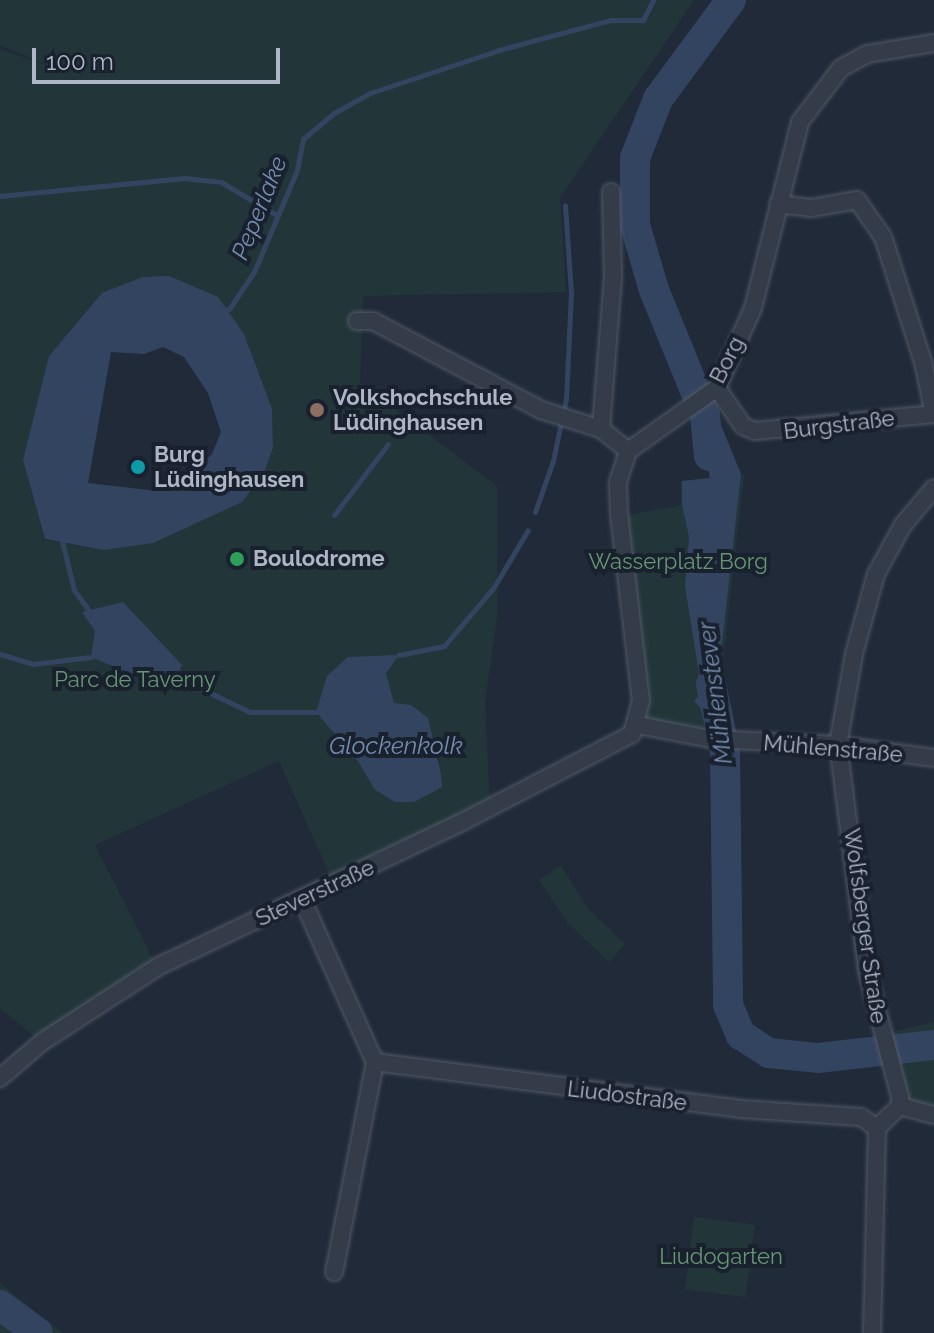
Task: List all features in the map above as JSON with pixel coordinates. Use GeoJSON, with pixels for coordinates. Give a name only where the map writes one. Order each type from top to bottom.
{"type":"FeatureCollection","features":[{"type":"Feature","properties":{"kind":"street","name":"Borg"},"geometry":{"type":"LineString","coordinates":[[628,451],[715,389],[753,308],[800,122],[841,68],[881,51],[934,43]]}},
{"type":"Feature","properties":{"kind":"street"},"geometry":{"type":"LineString","coordinates":[[601,429],[613,277],[611,192]]}},
{"type":"Feature","properties":{"kind":"street"},"geometry":{"type":"LineString","coordinates":[[778,204],[811,208],[857,200],[883,237],[923,362],[934,414]]}},
{"type":"Feature","properties":{"kind":"street"},"geometry":{"type":"LineString","coordinates":[[357,321],[373,321],[541,410],[601,429],[628,451],[618,482],[619,515],[641,701],[638,725]]}},
{"type":"Feature","properties":{"kind":"street","name":"Burgstraße"},"geometry":{"type":"LineString","coordinates":[[715,389],[743,426],[755,431],[934,414]]}},
{"type":"Feature","properties":{"kind":"street","name":"Wolfsberger Straße"},"geometry":{"type":"LineString","coordinates":[[900,1106],[867,970],[838,745],[854,654],[876,574],[903,525],[934,488]]}},
{"type":"Feature","properties":{"kind":"street","name":"Mühlenstraße"},"geometry":{"type":"LineString","coordinates":[[638,725],[711,739],[838,745],[934,758]]}},
{"type":"Feature","properties":{"kind":"street","name":"Steverstraße"},"geometry":{"type":"LineString","coordinates":[[0,1078],[42,1042],[159,966],[623,741],[638,725]]}},
{"type":"Feature","properties":{"kind":"street"},"geometry":{"type":"LineString","coordinates":[[302,899],[375,1062],[334,1272]]}},
{"type":"Feature","properties":{"kind":"street","name":"Liudostraße"},"geometry":{"type":"LineString","coordinates":[[375,1062],[740,1109],[861,1117],[877,1128]]}},
{"type":"Feature","properties":{"kind":"street"},"geometry":{"type":"LineString","coordinates":[[872,1333],[877,1128],[900,1106],[934,1115]]}},
{"type":"Feature","properties":{"kind":"green space","name":"Parc de Taverny"},"geometry":{"type":"Polygon","coordinates":[[[0,0],[694,0],[560,198],[566,292],[363,296],[360,383],[497,486],[497,618],[485,702],[490,808],[334,884],[279,761],[95,845],[155,963],[40,1041],[0,1008],[0,49],[60,70],[0,45],[0,0]],[[102,293],[49,356],[23,460],[45,540],[104,550],[242,502],[264,473],[273,448],[272,409],[102,293]],[[398,656],[316,712],[360,764],[374,789],[441,773],[436,741],[411,705],[394,703],[386,673],[398,656]]]}},
{"type":"Feature","properties":{"kind":"green space","name":"Wasserplatz Borg"},"geometry":{"type":"Polygon","coordinates":[[[744,475],[723,662],[733,739],[639,724],[620,517],[681,505],[681,481],[744,475]]]}},
{"type":"Feature","properties":{"kind":"green space"},"geometry":{"type":"Polygon","coordinates":[[[561,865],[587,908],[625,944],[609,962],[567,922],[539,880],[561,865]]]}},
{"type":"Feature","properties":{"kind":"green space"},"geometry":{"type":"Polygon","coordinates":[[[934,1022],[934,1040],[895,1047],[891,1032],[934,1022]]]}},
{"type":"Feature","properties":{"kind":"green space"},"geometry":{"type":"Polygon","coordinates":[[[934,1049],[934,1111],[909,1103],[896,1055],[934,1049]]]}},
{"type":"Feature","properties":{"kind":"green space","name":"Liudogarten"},"geometry":{"type":"Polygon","coordinates":[[[694,1217],[755,1224],[746,1297],[685,1289],[694,1217]]]}},
{"type":"Feature","properties":{"kind":"green space"},"geometry":{"type":"Polygon","coordinates":[[[0,1282],[13,1294],[63,1333],[0,1333],[0,1282]]]}},
{"type":"Feature","properties":{"kind":"water"},"geometry":{"type":"Polygon","coordinates":[[[169,276],[218,297],[244,334],[272,409],[273,448],[264,473],[242,502],[153,543],[104,550],[45,539],[23,460],[49,356],[102,293],[143,277],[169,276]],[[163,347],[144,354],[111,352],[88,483],[156,491],[187,480],[212,454],[221,432],[208,393],[184,357],[163,347]]]}},
{"type":"Feature","properties":{"kind":"water"},"geometry":{"type":"Polygon","coordinates":[[[714,408],[741,474],[720,662],[730,720],[721,722],[712,721],[694,701],[702,693],[685,586],[689,537],[682,504],[682,481],[710,478],[700,419],[714,408]]]}},
{"type":"Feature","properties":{"kind":"water"},"geometry":{"type":"Polygon","coordinates":[[[123,602],[182,665],[176,677],[152,682],[91,657],[95,631],[82,612],[123,602]]]}},
{"type":"Feature","properties":{"kind":"water","name":"Glockenkolk"},"geometry":{"type":"Polygon","coordinates":[[[399,655],[386,673],[394,703],[411,705],[428,718],[441,773],[442,787],[414,802],[395,802],[374,789],[360,764],[316,712],[327,676],[348,657],[399,655]]]}},
{"type":"Feature","properties":{"kind":"waterway","name":"Peperlake"},"geometry":{"type":"LineString","coordinates":[[223,310],[229,309],[254,272],[297,170],[303,139],[334,113],[370,93],[499,50],[610,20],[643,20],[653,0]]}},
{"type":"Feature","properties":{"kind":"waterway","name":"Mühlenstever"},"geometry":{"type":"LineString","coordinates":[[709,456],[705,415],[654,290],[635,225],[635,158],[658,99],[731,0]]}},
{"type":"Feature","properties":{"kind":"waterway"},"geometry":{"type":"LineString","coordinates":[[0,196],[184,178],[221,182],[278,216]]}},
{"type":"Feature","properties":{"kind":"waterway"},"geometry":{"type":"LineString","coordinates":[[535,512],[553,461],[566,399],[571,293],[565,205]]}},
{"type":"Feature","properties":{"kind":"waterway"},"geometry":{"type":"LineString","coordinates":[[334,515],[388,444]]}},
{"type":"Feature","properties":{"kind":"waterway"},"geometry":{"type":"LineString","coordinates":[[399,655],[444,646],[494,587],[528,530]]}},
{"type":"Feature","properties":{"kind":"waterway"},"geometry":{"type":"LineString","coordinates":[[61,537],[74,590],[90,612]]}},
{"type":"Feature","properties":{"kind":"waterway"},"geometry":{"type":"LineString","coordinates":[[0,654],[33,664],[91,657]]}},
{"type":"Feature","properties":{"kind":"waterway"},"geometry":{"type":"LineString","coordinates":[[171,674],[250,712],[316,712]]}},
{"type":"Feature","properties":{"kind":"waterway","name":"Mühlenstever"},"geometry":{"type":"LineString","coordinates":[[711,684],[725,751],[728,1005],[741,1035],[769,1053],[818,1058],[934,1045]]}},
{"type":"Feature","properties":{"kind":"waterway"},"geometry":{"type":"LineString","coordinates":[[0,1305],[38,1333]]}},
{"type":"Feature","properties":{"kind":"place","name":"Volkshochschule Lüdinghausen"},"geometry":{"type":"Point","coordinates":[317,410]}},
{"type":"Feature","properties":{"kind":"place","name":"Burg Lüdinghausen"},"geometry":{"type":"Point","coordinates":[138,467]}},
{"type":"Feature","properties":{"kind":"place","name":"Boulodrome"},"geometry":{"type":"Point","coordinates":[237,559]}}]}
